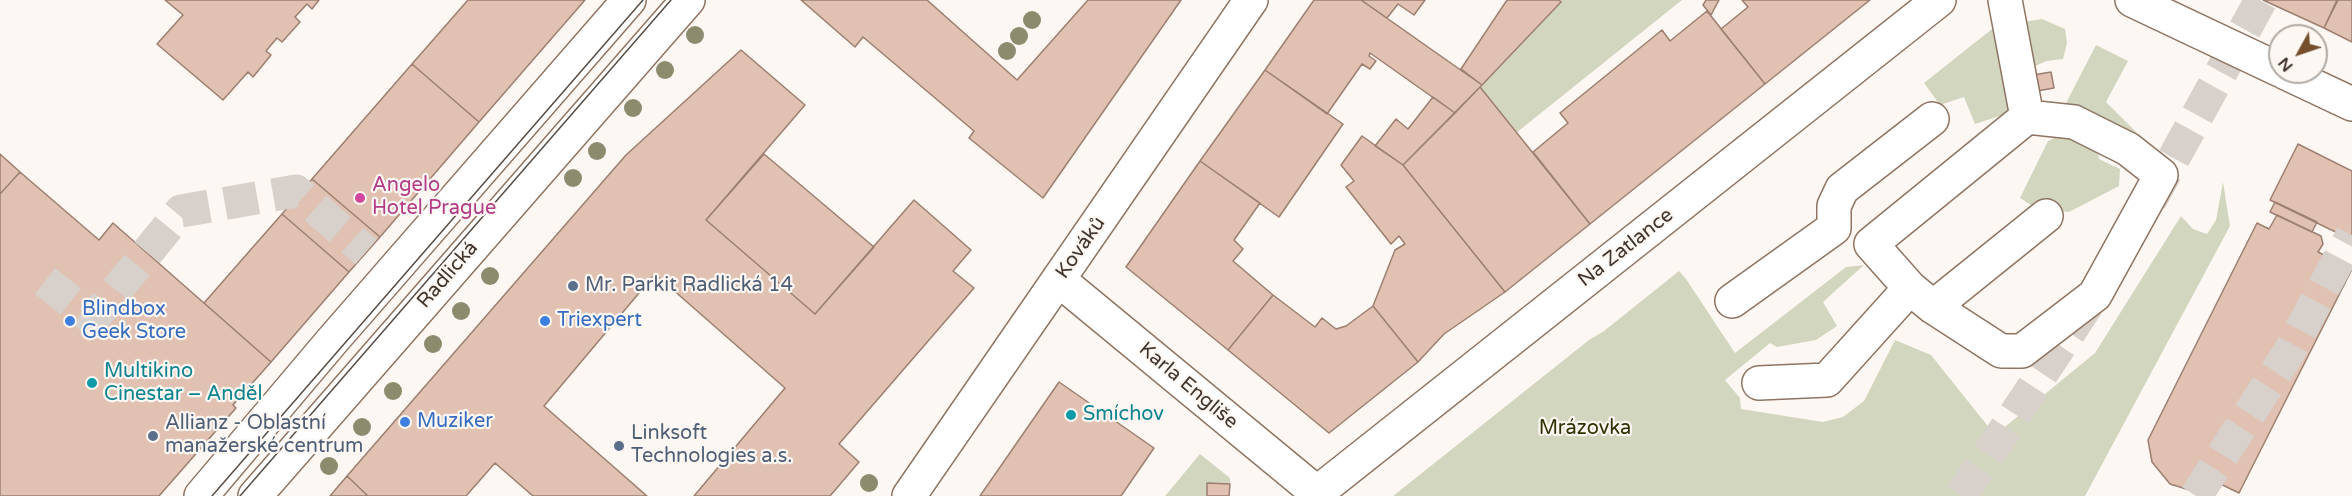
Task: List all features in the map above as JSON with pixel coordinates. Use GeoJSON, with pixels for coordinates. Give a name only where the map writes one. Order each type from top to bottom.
{"type":"FeatureCollection","features":[{"type":"Feature","properties":{"kind":"street"},"geometry":{"type":"LineString","coordinates":[[201,496],[332,341],[629,0]]}},
{"type":"Feature","properties":{"kind":"street","name":"Radlická"},"geometry":{"type":"LineString","coordinates":[[255,496],[688,0]]}},
{"type":"Feature","properties":{"kind":"street","name":"Kováků"},"geometry":{"type":"LineString","coordinates":[[909,496],[1251,0]]}},
{"type":"Feature","properties":{"kind":"street","name":"Na Zatlance"},"geometry":{"type":"LineString","coordinates":[[1315,495],[1939,0]]}},
{"type":"Feature","properties":{"kind":"street"},"geometry":{"type":"LineString","coordinates":[[2005,0],[2027,117]]}},
{"type":"Feature","properties":{"kind":"street"},"geometry":{"type":"LineString","coordinates":[[2132,0],[2268,64]]}},
{"type":"Feature","properties":{"kind":"street"},"geometry":{"type":"LineString","coordinates":[[2310,84],[2352,104]]}},
{"type":"Feature","properties":{"kind":"street"},"geometry":{"type":"LineString","coordinates":[[1834,228],[1853,241],[1871,244],[1921,297],[2001,351],[2022,351],[2095,295],[2161,175],[2128,149],[2074,122],[2027,117],[1871,244]]}},
{"type":"Feature","properties":{"kind":"street"},"geometry":{"type":"LineString","coordinates":[[1834,228],[1834,206],[1842,189],[1932,118]]}},
{"type":"Feature","properties":{"kind":"street"},"geometry":{"type":"LineString","coordinates":[[1759,383],[1827,380],[1921,297],[2046,216]]}},
{"type":"Feature","properties":{"kind":"street"},"geometry":{"type":"LineString","coordinates":[[1732,301],[1834,228]]}},
{"type":"Feature","properties":{"kind":"street","name":"Karla Engliše"},"geometry":{"type":"LineString","coordinates":[[1059,280],[1315,495]]}},
{"type":"Feature","properties":{"kind":"green space"},"geometry":{"type":"Polygon","coordinates":[[[1559,0],[1682,0],[1516,133],[1480,87],[1561,2],[1559,0]]]}},
{"type":"Feature","properties":{"kind":"green space"},"geometry":{"type":"Polygon","coordinates":[[[2042,19],[2065,29],[2067,43],[2063,59],[2047,61],[2030,68],[2023,22],[2042,19]]]}},
{"type":"Feature","properties":{"kind":"green space"},"geometry":{"type":"Polygon","coordinates":[[[1997,25],[2012,112],[1975,124],[1964,97],[1940,105],[1924,83],[1997,25]]]}},
{"type":"Feature","properties":{"kind":"green space"},"geometry":{"type":"Polygon","coordinates":[[[2096,45],[2128,61],[2106,102],[2144,140],[2138,140],[2064,107],[2096,45]]]}},
{"type":"Feature","properties":{"kind":"green space"},"geometry":{"type":"Polygon","coordinates":[[[2064,133],[2098,147],[2099,159],[2120,169],[2119,186],[2069,212],[2037,209],[2020,198],[2048,141],[2064,133]]]}},
{"type":"Feature","properties":{"kind":"green space","name":"Mrázovka"},"geometry":{"type":"Polygon","coordinates":[[[2223,182],[2230,226],[2085,496],[1393,496],[1679,271],[1735,353],[1846,267],[1864,265],[1823,302],[1837,326],[1816,340],[1777,347],[1770,343],[1725,380],[1740,398],[1741,409],[1823,422],[1843,417],[1864,401],[1895,340],[1931,355],[1995,435],[2095,353],[2181,216],[2193,229],[2207,234],[2216,220],[2223,182]]]}},
{"type":"Feature","properties":{"kind":"green space"},"geometry":{"type":"Polygon","coordinates":[[[1200,454],[1230,478],[1230,484],[1208,484],[1207,496],[1165,496],[1200,454]]]}},
{"type":"Feature","properties":{"kind":"building"},"geometry":{"type":"Polygon","coordinates":[[[165,0],[319,0],[312,9],[307,4],[295,17],[300,22],[282,42],[277,38],[266,51],[271,55],[253,77],[248,72],[223,100],[157,44],[183,15],[165,0]]]}},
{"type":"Feature","properties":{"kind":"building"},"geometry":{"type":"Polygon","coordinates":[[[468,0],[585,0],[479,122],[412,64],[468,0]]]}},
{"type":"Feature","properties":{"kind":"building"},"geometry":{"type":"Polygon","coordinates":[[[801,0],[927,0],[1017,80],[1088,0],[1181,0],[1043,198],[969,138],[974,131],[863,37],[855,47],[801,0]]]}},
{"type":"Feature","properties":{"kind":"building"},"geometry":{"type":"Polygon","coordinates":[[[1314,0],[1361,0],[1482,85],[1455,113],[1370,53],[1369,56],[1376,61],[1370,69],[1362,64],[1327,114],[1265,70],[1314,0]]]}},
{"type":"Feature","properties":{"kind":"building"},"geometry":{"type":"Polygon","coordinates":[[[1361,0],[1425,0],[1414,15],[1398,4],[1387,18],[1361,0]]]}},
{"type":"Feature","properties":{"kind":"building"},"geometry":{"type":"Polygon","coordinates":[[[1507,0],[1559,0],[1561,2],[1482,85],[1461,69],[1507,0]]]}},
{"type":"Feature","properties":{"kind":"building"},"geometry":{"type":"Polygon","coordinates":[[[1706,0],[1719,0],[1711,15],[1703,5],[1706,0]]]}},
{"type":"Feature","properties":{"kind":"building"},"geometry":{"type":"Polygon","coordinates":[[[1742,0],[1870,0],[1765,84],[1721,29],[1748,7],[1742,0]]]}},
{"type":"Feature","properties":{"kind":"building"},"geometry":{"type":"Polygon","coordinates":[[[2263,0],[2337,0],[2326,24],[2315,24],[2263,0]]]}},
{"type":"Feature","properties":{"kind":"building"},"geometry":{"type":"Polygon","coordinates":[[[2338,0],[2352,0],[2352,42],[2328,30],[2328,24],[2326,24],[2338,0]]]}},
{"type":"Feature","properties":{"kind":"building"},"geometry":{"type":"Polygon","coordinates":[[[1707,11],[1765,84],[1590,224],[1533,152],[1568,123],[1560,113],[1662,30],[1670,41],[1707,11]]]}},
{"type":"Feature","properties":{"kind":"building"},"geometry":{"type":"Polygon","coordinates":[[[741,50],[805,105],[706,220],[815,314],[914,200],[971,250],[953,271],[974,288],[839,444],[859,462],[830,496],[694,496],[785,388],[655,274],[544,406],[647,496],[533,496],[495,463],[466,496],[368,496],[347,476],[626,155],[741,50]]]}},
{"type":"Feature","properties":{"kind":"building"},"geometry":{"type":"Polygon","coordinates":[[[412,64],[479,122],[380,237],[312,179],[412,64]]]}},
{"type":"Feature","properties":{"kind":"building"},"geometry":{"type":"Polygon","coordinates":[[[1265,70],[1343,124],[1279,217],[1200,161],[1265,70]]]}},
{"type":"Feature","properties":{"kind":"building"},"geometry":{"type":"Polygon","coordinates":[[[2051,72],[2054,88],[2037,91],[2033,75],[2051,72]]]}},
{"type":"Feature","properties":{"kind":"building"},"geometry":{"type":"Polygon","coordinates":[[[1480,87],[1590,224],[1505,292],[1403,165],[1480,87]]]}},
{"type":"Feature","properties":{"kind":"building"},"geometry":{"type":"Polygon","coordinates":[[[1433,97],[1455,113],[1403,165],[1375,146],[1396,119],[1408,129],[1433,97]]]}},
{"type":"Feature","properties":{"kind":"building"},"geometry":{"type":"Polygon","coordinates":[[[1362,136],[1403,165],[1505,292],[1444,334],[1418,362],[1373,306],[1395,250],[1405,244],[1399,236],[1391,244],[1346,187],[1354,181],[1341,165],[1362,136]]]}},
{"type":"Feature","properties":{"kind":"building"},"geometry":{"type":"Polygon","coordinates":[[[2298,144],[2352,171],[2352,240],[2270,200],[2298,144]]]}},
{"type":"Feature","properties":{"kind":"building"},"geometry":{"type":"Polygon","coordinates":[[[0,154],[20,172],[0,194],[0,154]]]}},
{"type":"Feature","properties":{"kind":"building"},"geometry":{"type":"Polygon","coordinates":[[[764,154],[874,247],[815,314],[706,220],[764,154]]]}},
{"type":"Feature","properties":{"kind":"building"},"geometry":{"type":"Polygon","coordinates":[[[1200,161],[1260,203],[1234,240],[1243,249],[1233,261],[1273,295],[1228,350],[1126,267],[1200,161]]]}},
{"type":"Feature","properties":{"kind":"building"},"geometry":{"type":"Polygon","coordinates":[[[20,172],[99,240],[113,223],[271,362],[233,405],[236,408],[159,496],[0,496],[0,194],[20,172]]]}},
{"type":"Feature","properties":{"kind":"building"},"geometry":{"type":"Polygon","coordinates":[[[312,179],[380,237],[349,272],[282,214],[312,179]]]}},
{"type":"Feature","properties":{"kind":"building"},"geometry":{"type":"Polygon","coordinates":[[[2275,202],[2317,222],[2312,232],[2270,212],[2275,202]]]}},
{"type":"Feature","properties":{"kind":"building"},"geometry":{"type":"Polygon","coordinates":[[[282,214],[349,272],[271,362],[204,303],[282,214]]]}},
{"type":"Feature","properties":{"kind":"building"},"geometry":{"type":"Polygon","coordinates":[[[2277,215],[2321,236],[2323,244],[2318,252],[2352,269],[2239,493],[2202,475],[2196,492],[2170,484],[2152,462],[2148,440],[2257,223],[2269,229],[2277,215]]]}},
{"type":"Feature","properties":{"kind":"building"},"geometry":{"type":"Polygon","coordinates":[[[1273,295],[1315,327],[1322,318],[1336,329],[1346,326],[1373,306],[1418,362],[1329,433],[1228,350],[1273,295]]]}},
{"type":"Feature","properties":{"kind":"building","name":"Smíchov"},"geometry":{"type":"Polygon","coordinates":[[[1059,382],[1154,448],[1121,496],[980,496],[1059,382]]]}},
{"type":"Feature","properties":{"kind":"building"},"geometry":{"type":"Polygon","coordinates":[[[347,476],[368,496],[330,496],[347,476]]]}},
{"type":"Feature","properties":{"kind":"building"},"geometry":{"type":"Polygon","coordinates":[[[1207,483],[1230,484],[1229,496],[1207,496],[1207,483]]]}},
{"type":"Feature","properties":{"kind":"tunnel"},"geometry":{"type":"LineString","coordinates":[[2150,201],[2261,0]]}},
{"type":"Feature","properties":{"kind":"tunnel"},"geometry":{"type":"LineString","coordinates":[[45,281],[93,319],[181,211],[296,191],[366,252]]}},
{"type":"Feature","properties":{"kind":"tunnel"},"geometry":{"type":"LineString","coordinates":[[2196,496],[2289,352],[2352,235]]}},
{"type":"Feature","properties":{"kind":"tunnel"},"geometry":{"type":"LineString","coordinates":[[1961,496],[2090,301]]}},
{"type":"Feature","properties":{"kind":"tram line"},"geometry":{"type":"LineString","coordinates":[[212,496],[643,0]]}},
{"type":"Feature","properties":{"kind":"tram line"},"geometry":{"type":"LineString","coordinates":[[240,496],[671,0]]}},
{"type":"Feature","properties":{"kind":"place","name":"Angelo Hotel Prague"},"geometry":{"type":"Point","coordinates":[360,198]}},
{"type":"Feature","properties":{"kind":"place","name":"Mr. Parkit Radlická 14"},"geometry":{"type":"Point","coordinates":[573,286]}},
{"type":"Feature","properties":{"kind":"place","name":"Blindbox Geek Store"},"geometry":{"type":"Point","coordinates":[70,321]}},
{"type":"Feature","properties":{"kind":"place","name":"Triexpert"},"geometry":{"type":"Point","coordinates":[545,321]}},
{"type":"Feature","properties":{"kind":"place","name":"Multikino Cinestar – Anděl"},"geometry":{"type":"Point","coordinates":[92,383]}},
{"type":"Feature","properties":{"kind":"place","name":"Smíchov"},"geometry":{"type":"Point","coordinates":[1071,415]}},
{"type":"Feature","properties":{"kind":"place","name":"Muziker"},"geometry":{"type":"Point","coordinates":[405,422]}},
{"type":"Feature","properties":{"kind":"place","name":"Allianz - Oblastní manažerské centrum"},"geometry":{"type":"Point","coordinates":[153,436]}},
{"type":"Feature","properties":{"kind":"place","name":"Linksoft Technologies a.s."},"geometry":{"type":"Point","coordinates":[619,446]}}]}
